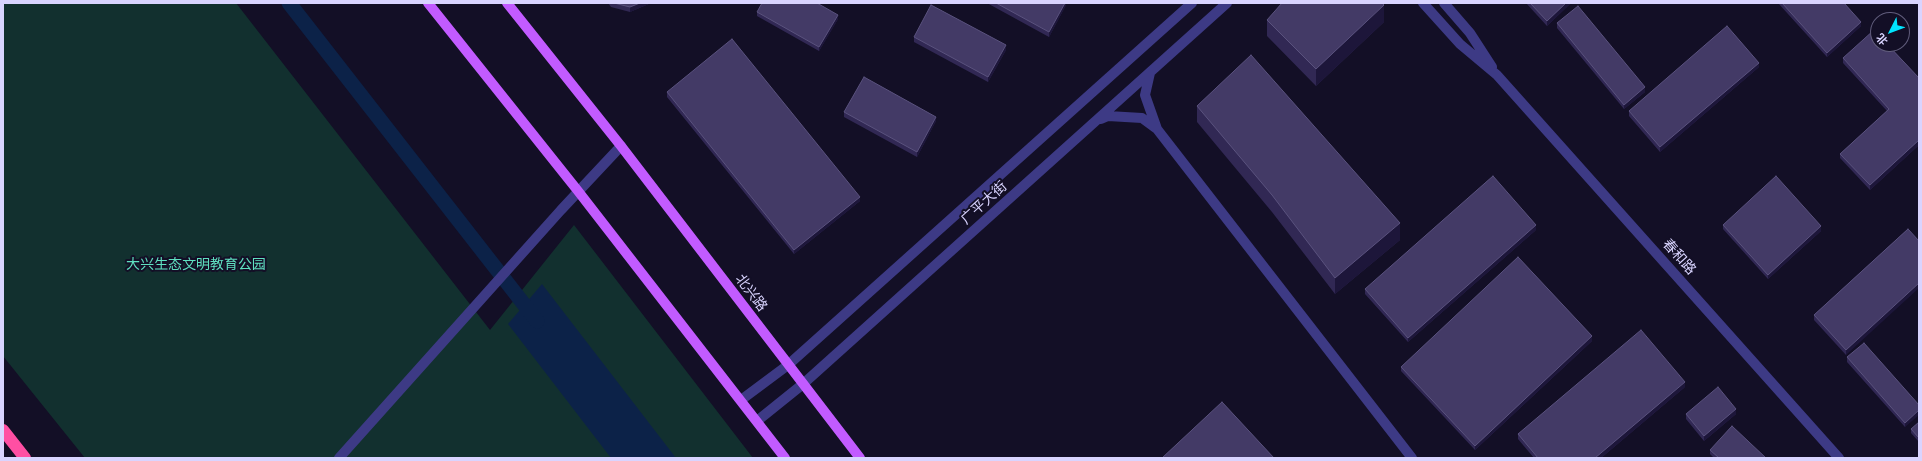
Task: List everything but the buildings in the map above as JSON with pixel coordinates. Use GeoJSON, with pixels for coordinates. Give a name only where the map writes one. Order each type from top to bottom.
{"type":"FeatureCollection","features":[{"type":"Feature","properties":{"kind":"highway"},"geometry":{"type":"LineString","coordinates":[[3,430],[25,458]]}},
{"type":"Feature","properties":{"kind":"main road"},"geometry":{"type":"LineString","coordinates":[[428,3],[578,191],[785,458]]}},
{"type":"Feature","properties":{"kind":"main road","name":"北兴路"},"geometry":{"type":"LineString","coordinates":[[507,3],[621,146],[860,458]]}},
{"type":"Feature","properties":{"kind":"street","name":"广平大街"},"geometry":{"type":"LineString","coordinates":[[741,400],[788,364],[1192,3]]}},
{"type":"Feature","properties":{"kind":"street","name":"广平大街"},"geometry":{"type":"LineString","coordinates":[[757,421],[803,384],[1227,3]]}},
{"type":"Feature","properties":{"kind":"street","name":"春和路"},"geometry":{"type":"LineString","coordinates":[[1423,3],[1460,44],[1497,75],[1839,457]]}},
{"type":"Feature","properties":{"kind":"street","name":"春和路"},"geometry":{"type":"LineString","coordinates":[[1444,3],[1470,33],[1497,75]]}},
{"type":"Feature","properties":{"kind":"street"},"geometry":{"type":"LineString","coordinates":[[1150,72],[1145,95],[1157,129]]}},
{"type":"Feature","properties":{"kind":"street"},"geometry":{"type":"LineString","coordinates":[[1096,122],[1108,116],[1125,116],[1142,118],[1157,129],[1412,458]]}},
{"type":"Feature","properties":{"kind":"street"},"geometry":{"type":"LineString","coordinates":[[339,458],[578,191],[621,146]]}},
{"type":"Feature","properties":{"kind":"green space","name":"大兴生态文明教育公园"},"geometry":{"type":"Polygon","coordinates":[[[3,3],[236,3],[490,330],[574,225],[753,458],[85,458],[3,356],[3,3]]]}},
{"type":"Feature","properties":{"kind":"water"},"geometry":{"type":"Polygon","coordinates":[[[542,284],[676,458],[611,458],[508,324],[542,284]]]}},
{"type":"Feature","properties":{"kind":"waterway"},"geometry":{"type":"LineString","coordinates":[[289,3],[537,321]]}}]}
